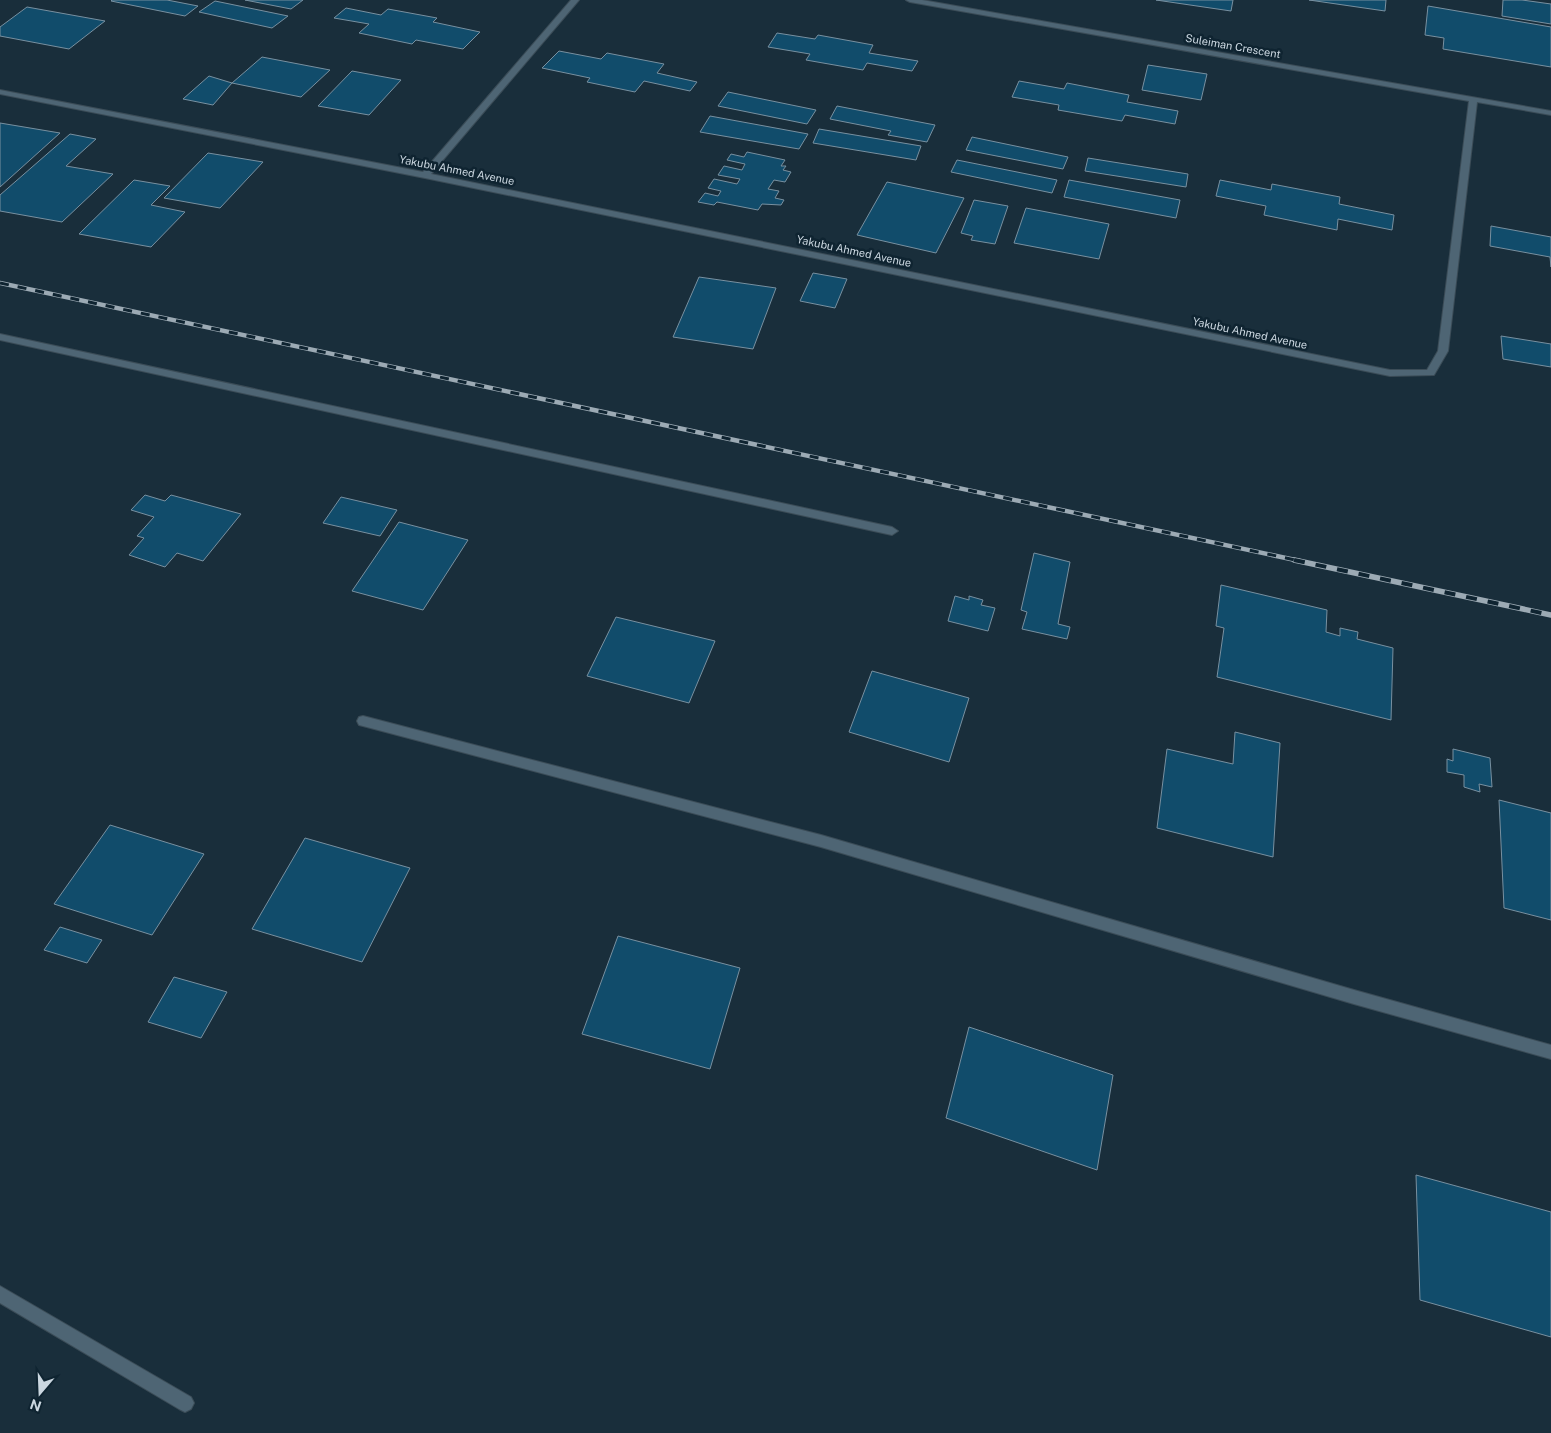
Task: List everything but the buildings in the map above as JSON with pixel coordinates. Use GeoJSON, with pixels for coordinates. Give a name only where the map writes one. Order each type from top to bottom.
{"type":"FeatureCollection","features":[{"type":"Feature","properties":{"kind":"street"},"geometry":{"type":"LineString","coordinates":[[425,175],[575,0]]}},
{"type":"Feature","properties":{"kind":"street","name":"Suleiman Crescent"},"geometry":{"type":"LineString","coordinates":[[910,0],[1551,113]]}},
{"type":"Feature","properties":{"kind":"street","name":"Yakubu Ahmed Avenue"},"geometry":{"type":"LineString","coordinates":[[0,92],[425,175],[1390,373],[1430,373],[1444,351],[1473,100]]}},
{"type":"Feature","properties":{"kind":"street"},"geometry":{"type":"LineString","coordinates":[[0,337],[892,531]]}},
{"type":"Feature","properties":{"kind":"street"},"geometry":{"type":"LineString","coordinates":[[363,721],[822,842],[1363,1000],[1551,1052]]}},
{"type":"Feature","properties":{"kind":"street"},"geometry":{"type":"LineString","coordinates":[[0,1294],[185,1403]]}},
{"type":"Feature","properties":{"kind":"railway"},"geometry":{"type":"LineString","coordinates":[[0,283],[1300,561]]}},
{"type":"Feature","properties":{"kind":"railway"},"geometry":{"type":"LineString","coordinates":[[1294,560],[1551,615]]}}]}
